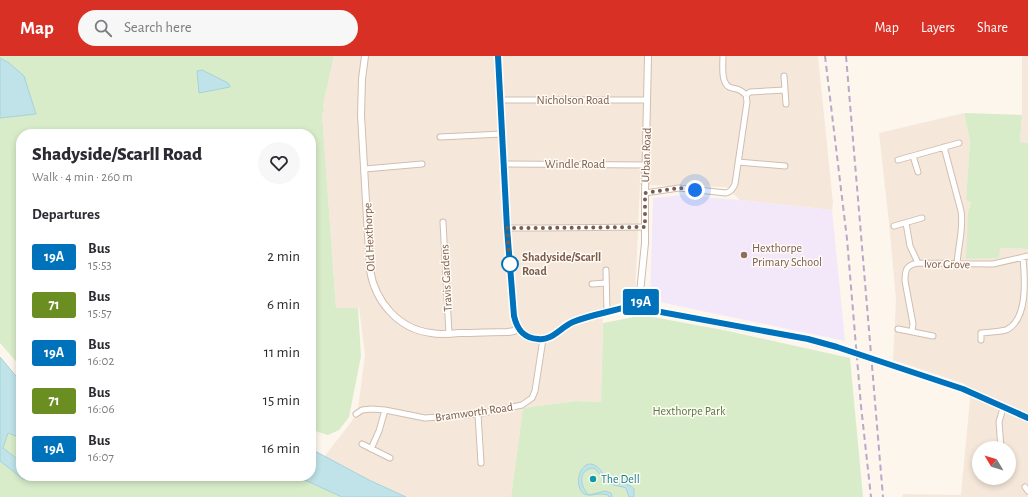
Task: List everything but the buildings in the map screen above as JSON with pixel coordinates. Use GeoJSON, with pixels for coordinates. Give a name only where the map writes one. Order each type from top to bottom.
{"type":"FeatureCollection","features":[{"type":"Feature","properties":{"kind":"street","name":"Old Hexthorpe"},"geometry":{"type":"LineString","coordinates":[[365,56],[361,115],[370,270],[376,292],[384,305],[402,322],[412,328],[432,334],[508,332],[514,331],[518,328]]}},
{"type":"Feature","properties":{"kind":"street"},"geometry":{"type":"LineString","coordinates":[[498,56],[507,228],[514,316],[518,328],[526,335],[543,340],[553,336],[573,322],[641,302],[650,310],[808,339],[837,347],[963,389],[1028,418]]}},
{"type":"Feature","properties":{"kind":"street","name":"Urban Road"},"geometry":{"type":"LineString","coordinates":[[641,302],[640,293],[645,227],[648,56]]}},
{"type":"Feature","properties":{"kind":"street"},"geometry":{"type":"LineString","coordinates":[[645,193],[679,188],[726,193],[732,190],[735,184],[747,102],[746,95],[739,89],[731,88],[725,84],[723,80],[723,56]]}},
{"type":"Feature","properties":{"kind":"street"},"geometry":{"type":"LineString","coordinates":[[784,76],[786,104]]}},
{"type":"Feature","properties":{"kind":"street"},"geometry":{"type":"LineString","coordinates":[[746,95],[750,92],[785,90]]}},
{"type":"Feature","properties":{"kind":"street","name":"Nicholson Road"},"geometry":{"type":"LineString","coordinates":[[500,100],[647,100]]}},
{"type":"Feature","properties":{"kind":"street"},"geometry":{"type":"LineString","coordinates":[[440,138],[502,134]]}},
{"type":"Feature","properties":{"kind":"street"},"geometry":{"type":"LineString","coordinates":[[898,160],[959,143]]}},
{"type":"Feature","properties":{"kind":"street"},"geometry":{"type":"LineString","coordinates":[[944,147],[962,218],[957,252],[957,264]]}},
{"type":"Feature","properties":{"kind":"street"},"geometry":{"type":"LineString","coordinates":[[913,156],[918,172]]}},
{"type":"Feature","properties":{"kind":"street"},"geometry":{"type":"LineString","coordinates":[[738,162],[785,166]]}},
{"type":"Feature","properties":{"kind":"street"},"geometry":{"type":"LineString","coordinates":[[365,169],[422,164]]}},
{"type":"Feature","properties":{"kind":"street","name":"Windle Road"},"geometry":{"type":"LineString","coordinates":[[504,164],[646,165]]}},
{"type":"Feature","properties":{"kind":"street"},"geometry":{"type":"LineString","coordinates":[[894,226],[922,218]]}},
{"type":"Feature","properties":{"kind":"street","name":"Travis Gardens"},"geometry":{"type":"LineString","coordinates":[[443,222],[449,334]]}},
{"type":"Feature","properties":{"kind":"street"},"geometry":{"type":"LineString","coordinates":[[906,223],[910,246],[918,263]]}},
{"type":"Feature","properties":{"kind":"street"},"geometry":{"type":"LineString","coordinates":[[507,228],[645,227]]}},
{"type":"Feature","properties":{"kind":"street"},"geometry":{"type":"LineString","coordinates":[[981,340],[981,333],[1007,330],[1017,323],[1024,313],[1026,299],[1025,257]]}},
{"type":"Feature","properties":{"kind":"street","name":"Ivor Grove"},"geometry":{"type":"LineString","coordinates":[[912,331],[913,324],[905,281],[907,268],[911,264],[993,264],[1025,257]]}},
{"type":"Feature","properties":{"kind":"street"},"geometry":{"type":"LineString","coordinates":[[606,270],[606,312]]}},
{"type":"Feature","properties":{"kind":"street"},"geometry":{"type":"LineString","coordinates":[[592,284],[606,283]]}},
{"type":"Feature","properties":{"kind":"street"},"geometry":{"type":"LineString","coordinates":[[898,329],[933,336]]}},
{"type":"Feature","properties":{"kind":"street","name":"Bramworth Road"},"geometry":{"type":"LineString","coordinates":[[356,414],[366,409],[385,410],[425,418],[478,414],[522,405],[532,398],[535,391],[543,340]]}},
{"type":"Feature","properties":{"kind":"street"},"geometry":{"type":"LineString","coordinates":[[1000,441],[999,422],[1003,408]]}},
{"type":"Feature","properties":{"kind":"street"},"geometry":{"type":"LineString","coordinates":[[371,449],[379,431],[385,410]]}},
{"type":"Feature","properties":{"kind":"street"},"geometry":{"type":"LineString","coordinates":[[478,414],[481,463]]}},
{"type":"Feature","properties":{"kind":"street"},"geometry":{"type":"LineString","coordinates":[[362,444],[390,458]]}},
{"type":"Feature","properties":{"kind":"shaded area"},"geometry":{"type":"Polygon","coordinates":[[[334,56],[818,56],[833,203],[832,210],[740,200],[726,187],[640,185],[635,298],[603,309],[601,402],[576,401],[523,408],[511,497],[406,497],[324,457],[352,421],[358,408],[365,355],[359,308],[336,308],[322,113],[324,112],[323,105],[334,56]]]}},
{"type":"Feature","properties":{"kind":"shaded area"},"geometry":{"type":"Polygon","coordinates":[[[1022,56],[1028,56],[1028,143],[1020,142],[1022,115],[1022,56]]]}},
{"type":"Feature","properties":{"kind":"shaded area"},"geometry":{"type":"Polygon","coordinates":[[[964,113],[970,141],[966,200],[971,201],[968,212],[1000,248],[1028,249],[1028,497],[902,497],[903,494],[961,495],[970,399],[965,384],[893,360],[896,299],[879,133],[964,113]]]}},
{"type":"Feature","properties":{"kind":"shaded area","name":"Hexthorpe Primary School"},"geometry":{"type":"Polygon","coordinates":[[[681,195],[832,210],[845,341],[650,300],[653,198],[681,195]]]}},
{"type":"Feature","properties":{"kind":"green space"},"geometry":{"type":"Polygon","coordinates":[[[0,56],[334,56],[323,105],[324,112],[322,113],[336,308],[358,308],[361,356],[349,417],[339,430],[328,435],[316,430],[316,129],[16,129],[16,361],[0,343],[0,56]]]}},
{"type":"Feature","properties":{"kind":"green space"},"geometry":{"type":"Polygon","coordinates":[[[964,113],[1022,115],[1020,142],[1028,143],[1028,249],[1000,248],[999,258],[966,259],[968,212],[971,202],[966,200],[970,141],[964,113]]]}},
{"type":"Feature","properties":{"kind":"green space","name":"Hexthorpe Park"},"geometry":{"type":"Polygon","coordinates":[[[641,316],[728,331],[850,358],[863,497],[511,497],[523,408],[576,401],[601,402],[603,323],[641,316]]]}},
{"type":"Feature","properties":{"kind":"green space"},"geometry":{"type":"Polygon","coordinates":[[[8,433],[16,436],[16,458],[3,449],[8,433]]]}},
{"type":"Feature","properties":{"kind":"green space"},"geometry":{"type":"Polygon","coordinates":[[[0,461],[16,474],[16,481],[308,481],[344,497],[0,497],[0,461]]]}},
{"type":"Feature","properties":{"kind":"water"},"geometry":{"type":"Polygon","coordinates":[[[0,58],[9,63],[24,76],[36,114],[0,118],[0,58]]]}},
{"type":"Feature","properties":{"kind":"water"},"geometry":{"type":"Polygon","coordinates":[[[202,70],[228,83],[230,87],[199,93],[197,71],[202,70]]]}},
{"type":"Feature","properties":{"kind":"water"},"geometry":{"type":"Polygon","coordinates":[[[0,357],[16,376],[16,436],[8,433],[3,448],[16,458],[16,474],[0,461],[0,357]]]}},
{"type":"Feature","properties":{"kind":"water"},"geometry":{"type":"Polygon","coordinates":[[[316,452],[369,480],[406,497],[342,497],[307,481],[316,481],[316,452]]]}},
{"type":"Feature","properties":{"kind":"water"},"geometry":{"type":"Polygon","coordinates":[[[589,464],[595,465],[600,469],[605,477],[610,481],[629,485],[634,489],[634,497],[629,497],[626,488],[609,484],[594,468],[585,471],[582,478],[583,487],[589,495],[584,494],[581,491],[578,480],[582,469],[589,464]]]}},
{"type":"Feature","properties":{"kind":"water"},"geometry":{"type":"Polygon","coordinates":[[[605,491],[611,493],[612,497],[605,494],[589,495],[605,491]]]}},
{"type":"Feature","properties":{"kind":"railway"},"geometry":{"type":"LineString","coordinates":[[825,56],[847,239],[861,406],[871,497]]}},
{"type":"Feature","properties":{"kind":"railway"},"geometry":{"type":"LineString","coordinates":[[846,56],[883,497]]}},
{"type":"Feature","properties":{"kind":"bus line","name":"19A"},"geometry":{"type":"LineString","coordinates":[[498,56],[507,228],[514,316],[521,332],[532,338],[543,340],[553,336],[573,322],[641,302],[650,310],[808,339],[837,347],[963,389],[1028,418]]}},
{"type":"Feature","properties":{"kind":"place","name":"Hexthorpe Primary School"},"geometry":{"type":"Point","coordinates":[744,255]}},
{"type":"Feature","properties":{"kind":"place","name":"Shadyside/Scarll Road"},"geometry":{"type":"Point","coordinates":[510,264]}},
{"type":"Feature","properties":{"kind":"place","name":"The Dell"},"geometry":{"type":"Point","coordinates":[593,479]}},
{"type":"Feature","properties":{"kind":"route"},"geometry":{"type":"LineString","coordinates":[[510,264],[507,228],[645,227],[645,193],[679,188],[695,190]]}}]}
